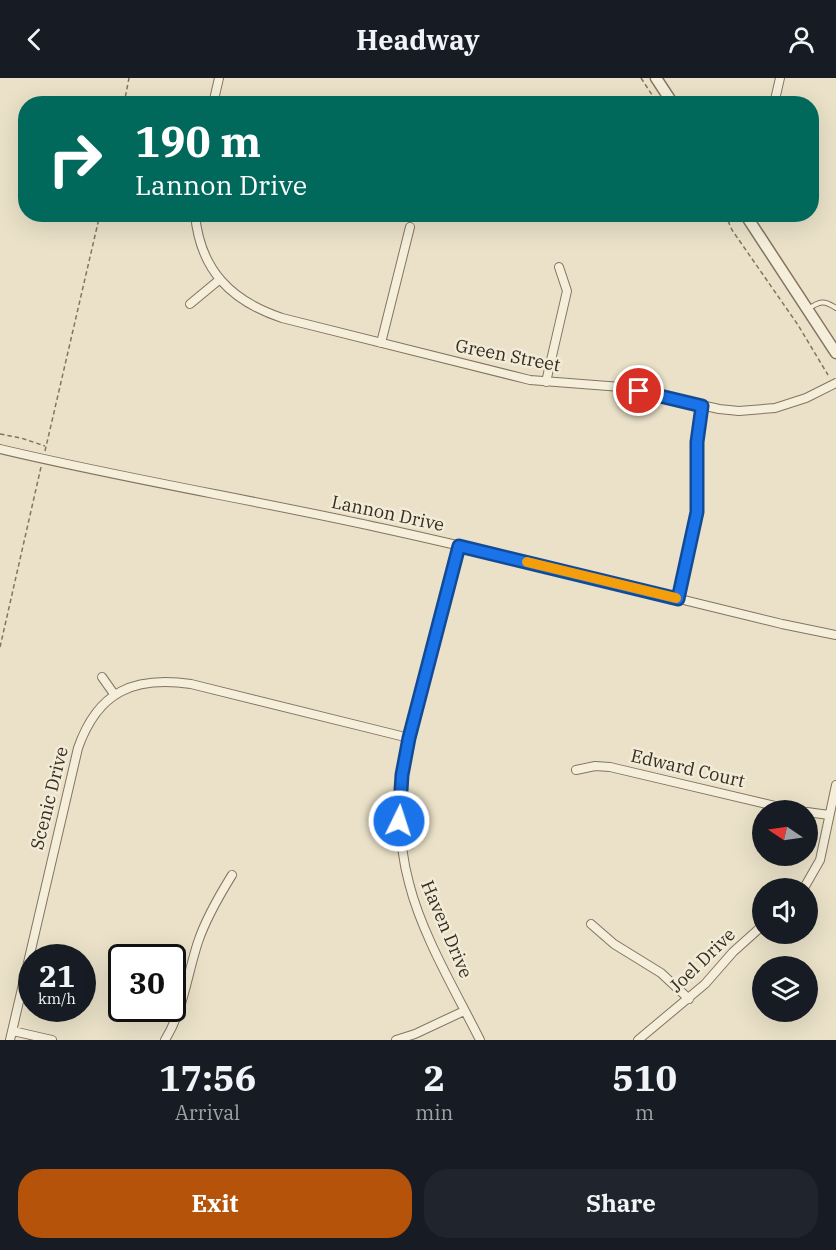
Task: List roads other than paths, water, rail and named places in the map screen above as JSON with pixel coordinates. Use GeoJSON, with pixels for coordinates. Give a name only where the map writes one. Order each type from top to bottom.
{"type":"FeatureCollection","features":[{"type":"Feature","properties":{"kind":"street"},"geometry":{"type":"LineString","coordinates":[[215,96],[219,78]]}},
{"type":"Feature","properties":{"kind":"street"},"geometry":{"type":"LineString","coordinates":[[656,78],[668,96]]}},
{"type":"Feature","properties":{"kind":"street"},"geometry":{"type":"LineString","coordinates":[[776,96],[780,78]]}},
{"type":"Feature","properties":{"kind":"street"},"geometry":{"type":"LineString","coordinates":[[190,304],[219,280],[201,243],[197,222]]}},
{"type":"Feature","properties":{"kind":"street"},"geometry":{"type":"LineString","coordinates":[[750,222],[835,351]]}},
{"type":"Feature","properties":{"kind":"street"},"geometry":{"type":"LineString","coordinates":[[381,343],[410,227]]}},
{"type":"Feature","properties":{"kind":"street"},"geometry":{"type":"LineString","coordinates":[[546,382],[567,291],[559,267]]}},
{"type":"Feature","properties":{"kind":"street","name":"Green Street"},"geometry":{"type":"LineString","coordinates":[[219,280],[238,297],[266,313],[482,369],[546,382],[621,387],[702,406],[739,411],[775,408],[806,398],[833,381]]}},
{"type":"Feature","properties":{"kind":"street"},"geometry":{"type":"LineString","coordinates":[[678,599],[697,512],[697,442],[702,406]]}},
{"type":"Feature","properties":{"kind":"street","name":"Lannon Drive"},"geometry":{"type":"LineString","coordinates":[[0,449],[129,478],[370,525],[782,624],[836,634]]}},
{"type":"Feature","properties":{"kind":"street","name":"Haven Drive"},"geometry":{"type":"LineString","coordinates":[[459,546],[409,738],[399,806],[402,856],[418,913],[480,1040]]}},
{"type":"Feature","properties":{"kind":"street"},"geometry":{"type":"LineString","coordinates":[[102,677],[114,694],[136,685],[164,682],[191,684],[409,738]]}},
{"type":"Feature","properties":{"kind":"street","name":"Scenic Drive"},"geometry":{"type":"LineString","coordinates":[[12,1035],[78,748],[88,726],[114,694]]}},
{"type":"Feature","properties":{"kind":"street","name":"Edward Court"},"geometry":{"type":"LineString","coordinates":[[576,771],[595,766],[610,767],[752,801]]}},
{"type":"Feature","properties":{"kind":"street"},"geometry":{"type":"LineString","coordinates":[[810,878],[820,860],[836,785]]}},
{"type":"Feature","properties":{"kind":"street"},"geometry":{"type":"LineString","coordinates":[[818,814],[829,815]]}},
{"type":"Feature","properties":{"kind":"street"},"geometry":{"type":"LineString","coordinates":[[165,1040],[183,1002],[202,932],[217,898],[232,875]]}},
{"type":"Feature","properties":{"kind":"street"},"geometry":{"type":"LineString","coordinates":[[591,924],[614,944],[661,973],[689,999]]}},
{"type":"Feature","properties":{"kind":"street","name":"Joel Drive"},"geometry":{"type":"LineString","coordinates":[[638,1040],[689,999],[752,934]]}},
{"type":"Feature","properties":{"kind":"street"},"geometry":{"type":"LineString","coordinates":[[396,1040],[415,1034],[464,1011]]}},
{"type":"Feature","properties":{"kind":"street"},"geometry":{"type":"LineString","coordinates":[[12,1035],[52,1040]]}},
{"type":"Feature","properties":{"kind":"lane"},"geometry":{"type":"LineString","coordinates":[[807,309],[818,302],[826,302],[836,308]]}}]}
